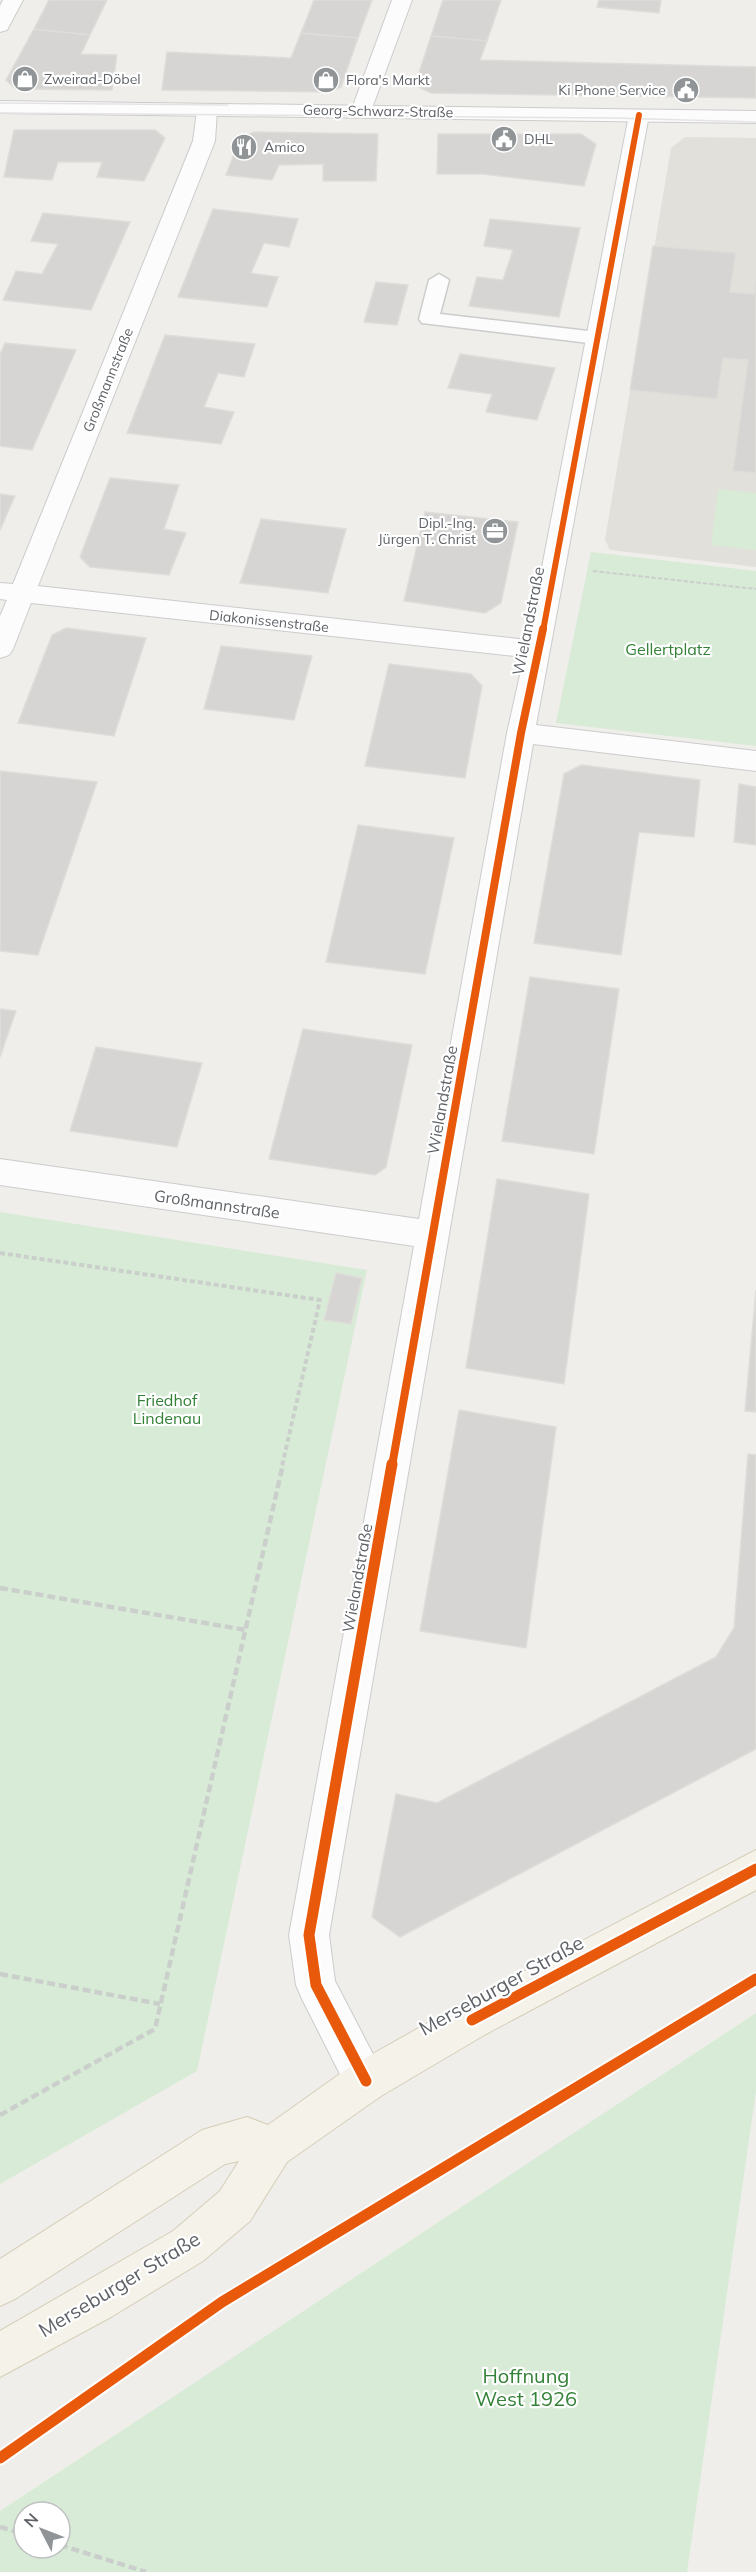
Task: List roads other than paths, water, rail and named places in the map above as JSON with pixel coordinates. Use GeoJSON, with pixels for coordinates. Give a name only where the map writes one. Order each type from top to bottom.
{"type":"FeatureCollection","features":[{"type":"Feature","properties":{"kind":"main road","name":"Merseburger Straße"},"geometry":{"type":"LineString","coordinates":[[0,2355],[96,2302],[188,2246],[235,2206],[272,2146],[366,2081],[472,2020],[756,1869]]}},
{"type":"Feature","properties":{"kind":"main road"},"geometry":{"type":"LineString","coordinates":[[0,2284],[217,2145],[247,2138],[272,2146]]}},
{"type":"Feature","properties":{"kind":"street"},"geometry":{"type":"LineString","coordinates":[[0,26],[14,0]]}},
{"type":"Feature","properties":{"kind":"street"},"geometry":{"type":"LineString","coordinates":[[361,111],[402,0]]}},
{"type":"Feature","properties":{"kind":"street","name":"Georg-Schwarz-Straße"},"geometry":{"type":"LineString","coordinates":[[0,106],[756,117]]}},
{"type":"Feature","properties":{"kind":"street","name":"Großmannstraße"},"geometry":{"type":"LineString","coordinates":[[0,649],[11,592],[204,141],[207,110]]}},
{"type":"Feature","properties":{"kind":"street","name":"Wielandstraße"},"geometry":{"type":"LineString","coordinates":[[366,2081],[316,1985],[309,1935],[521,733],[539,650],[639,115]]}},
{"type":"Feature","properties":{"kind":"street","name":"Diakonissenstraße"},"geometry":{"type":"LineString","coordinates":[[11,592],[539,650]]}},
{"type":"Feature","properties":{"kind":"street"},"geometry":{"type":"LineString","coordinates":[[521,733],[756,761]]}},
{"type":"Feature","properties":{"kind":"street","name":"Großmannstraße"},"geometry":{"type":"LineString","coordinates":[[0,1173],[433,1236]]}},
{"type":"Feature","properties":{"kind":"lane"},"geometry":{"type":"LineString","coordinates":[[439,280],[429,319],[597,338]]}},
{"type":"Feature","properties":{"kind":"tram line"},"geometry":{"type":"LineString","coordinates":[[0,103],[228,105]]}},
{"type":"Feature","properties":{"kind":"tram line"},"geometry":{"type":"LineString","coordinates":[[0,113],[614,118],[756,122]]}},
{"type":"Feature","properties":{"kind":"place","name":"Zweirad-Döbel"},"geometry":{"type":"Point","coordinates":[25,79]}},
{"type":"Feature","properties":{"kind":"place","name":"Flora's Markt"},"geometry":{"type":"Point","coordinates":[326,80]}},
{"type":"Feature","properties":{"kind":"place","name":"Ki Phone Service"},"geometry":{"type":"Point","coordinates":[686,90]}},
{"type":"Feature","properties":{"kind":"place","name":"DHL"},"geometry":{"type":"Point","coordinates":[504,139]}},
{"type":"Feature","properties":{"kind":"place","name":"Amico"},"geometry":{"type":"Point","coordinates":[244,147]}},
{"type":"Feature","properties":{"kind":"place","name":"Dipl.-Ing. Jürgen T. Christ"},"geometry":{"type":"Point","coordinates":[495,531]}},
{"type":"Feature","properties":{"kind":"park label","name":"Gellertplatz"},"geometry":{"type":"Point","coordinates":[668,649]}},
{"type":"Feature","properties":{"kind":"park label","name":"Friedhof Lindenau"},"geometry":{"type":"Point","coordinates":[167,1409]}},
{"type":"Feature","properties":{"kind":"park label","name":"Hoffnung West 1926"},"geometry":{"type":"Point","coordinates":[526,2386]}}]}
